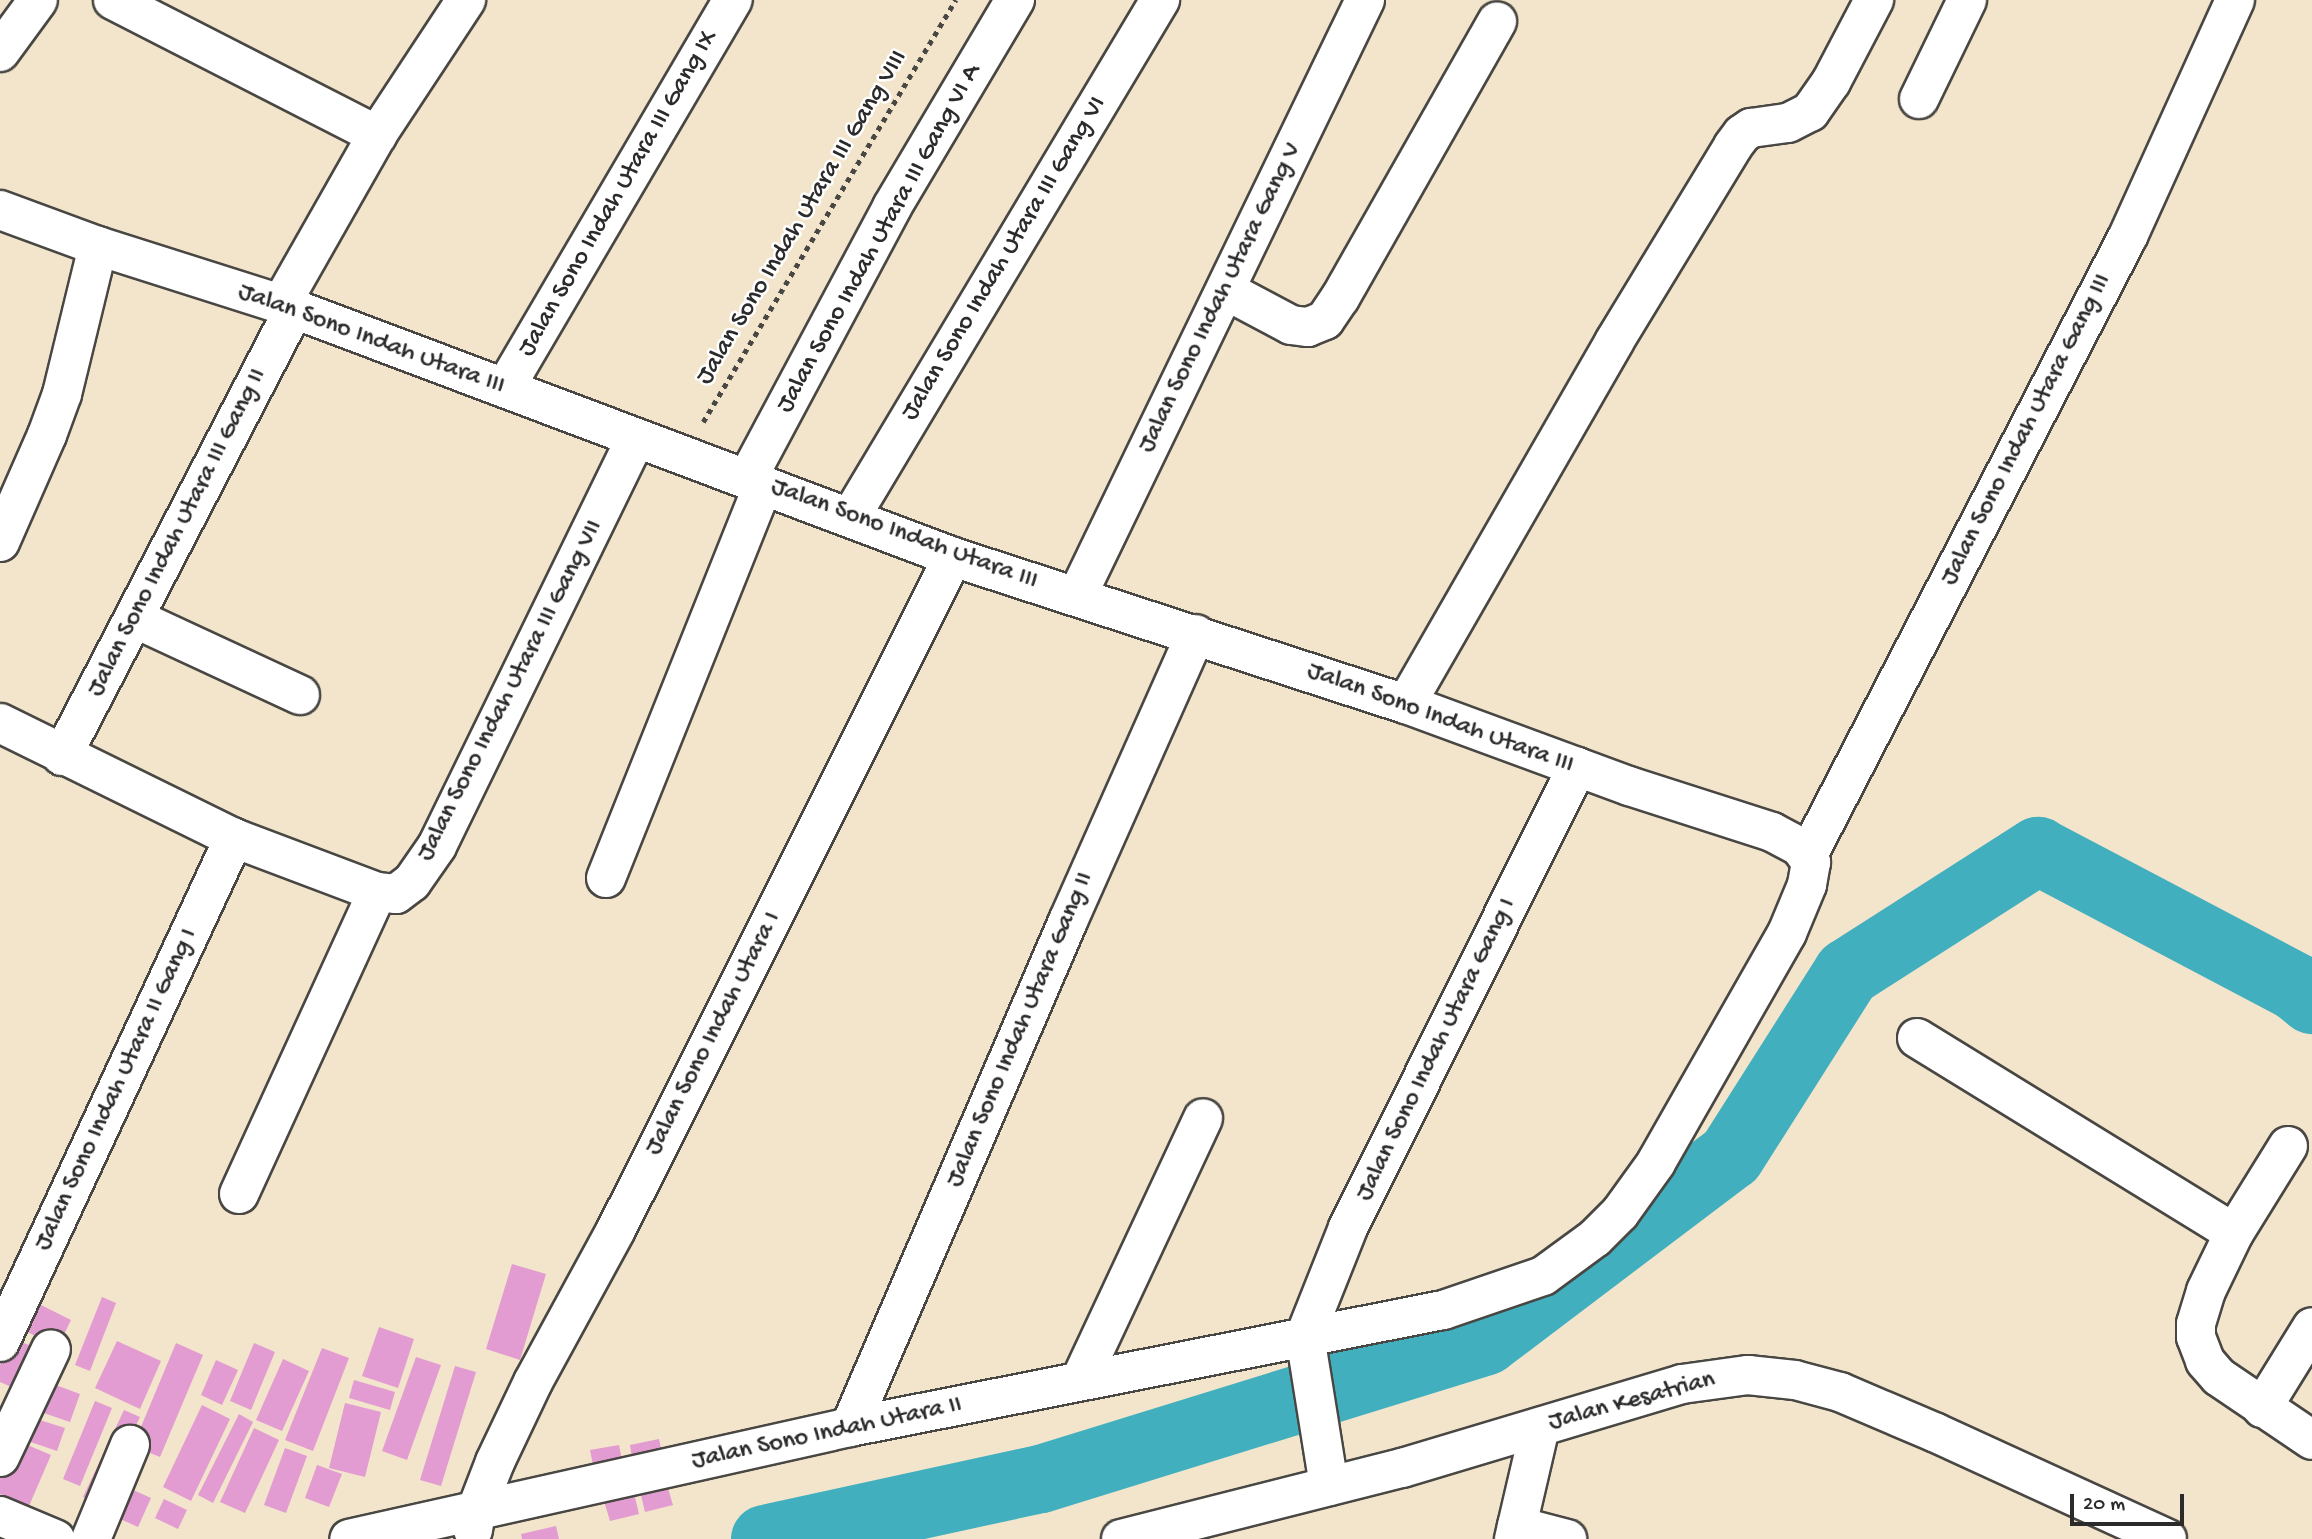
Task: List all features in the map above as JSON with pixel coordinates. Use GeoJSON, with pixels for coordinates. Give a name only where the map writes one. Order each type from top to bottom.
{"type":"FeatureCollection","features":[{"type":"Feature","properties":{"kind":"street"},"geometry":{"type":"LineString","coordinates":[[0,52],[38,0]]}},
{"type":"Feature","properties":{"kind":"street"},"geometry":{"type":"LineString","coordinates":[[114,0],[377,135]]}},
{"type":"Feature","properties":{"kind":"street","name":"Jalan Sono Indah Utara III Gang II"},"geometry":{"type":"LineString","coordinates":[[62,756],[134,618],[287,307],[377,135],[467,0]]}},
{"type":"Feature","properties":{"kind":"street","name":"Jalan Sono Indah Utara III Gang IX"},"geometry":{"type":"LineString","coordinates":[[505,388],[733,0]]}},
{"type":"Feature","properties":{"kind":"street","name":"Jalan Sono Indah Utara III Gang VI A"},"geometry":{"type":"LineString","coordinates":[[606,878],[755,482],[892,208],[1015,0]]}},
{"type":"Feature","properties":{"kind":"street","name":"Jalan Sono Indah Utara III Gang VI"},"geometry":{"type":"LineString","coordinates":[[850,518],[1160,0]]}},
{"type":"Feature","properties":{"kind":"street","name":"Jalan Sono Indah Utara Gang V"},"geometry":{"type":"LineString","coordinates":[[1077,596],[1227,292],[1365,0]]}},
{"type":"Feature","properties":{"kind":"street"},"geometry":{"type":"LineString","coordinates":[[1406,705],[1614,342],[1733,146],[1742,134],[1751,128],[1788,123],[1810,112],[1831,82],[1874,0]]}},
{"type":"Feature","properties":{"kind":"street"},"geometry":{"type":"LineString","coordinates":[[1919,99],[1967,0]]}},
{"type":"Feature","properties":{"kind":"street","name":"Jalan Sono Indah Utara Gang III"},"geometry":{"type":"LineString","coordinates":[[1808,855],[2128,236],[2235,0]]}},
{"type":"Feature","properties":{"kind":"street"},"geometry":{"type":"LineString","coordinates":[[1227,292],[1292,325],[1308,327],[1325,320],[1497,22]]}},
{"type":"Feature","properties":{"kind":"street","name":"Jalan Sono Indah Utara III"},"geometry":{"type":"LineString","coordinates":[[0,210],[98,246],[287,307],[953,556],[1196,634],[1772,832],[1792,841],[1808,855]]}},
{"type":"Feature","properties":{"kind":"street"},"geometry":{"type":"LineString","coordinates":[[0,542],[62,394],[98,246]]}},
{"type":"Feature","properties":{"kind":"street","name":"Jalan Sono Indah Utara III Gang VII"},"geometry":{"type":"LineString","coordinates":[[376,892],[396,894],[412,882],[437,846],[636,438]]}},
{"type":"Feature","properties":{"kind":"street","name":"Jalan Sono Indah Utara I"},"geometry":{"type":"LineString","coordinates":[[473,1528],[533,1382],[615,1230],[953,556]]}},
{"type":"Feature","properties":{"kind":"street"},"geometry":{"type":"LineString","coordinates":[[134,618],[300,695]]}},
{"type":"Feature","properties":{"kind":"street","name":"Jalan Sono Indah Utara Gang II"},"geometry":{"type":"LineString","coordinates":[[850,1427],[1068,920],[1196,634]]}},
{"type":"Feature","properties":{"kind":"street"},"geometry":{"type":"LineString","coordinates":[[0,723],[62,756],[234,838],[376,892],[239,1194]]}},
{"type":"Feature","properties":{"kind":"street","name":"Jalan Sono Indah Utara Gang I"},"geometry":{"type":"LineString","coordinates":[[1307,1342],[1348,1228],[1577,767]]}},
{"type":"Feature","properties":{"kind":"street","name":"Jalan Sono Indah Utara II Gang I"},"geometry":{"type":"LineString","coordinates":[[0,1342],[234,838]]}},
{"type":"Feature","properties":{"kind":"street","name":"Jalan Sono Indah Utara II"},"geometry":{"type":"LineString","coordinates":[[349,1539],[473,1528],[850,1427],[1080,1381],[1307,1342],[1443,1310],[1543,1276],[1595,1238],[1620,1213],[1656,1163],[1787,933],[1810,876],[1811,862],[1808,855]]}},
{"type":"Feature","properties":{"kind":"street"},"geometry":{"type":"LineString","coordinates":[[1917,1038],[2234,1233]]}},
{"type":"Feature","properties":{"kind":"street"},"geometry":{"type":"LineString","coordinates":[[1080,1381],[1203,1118]]}},
{"type":"Feature","properties":{"kind":"street"},"geometry":{"type":"LineString","coordinates":[[2288,1146],[2234,1233],[2206,1291],[2197,1316],[2196,1337],[2210,1368],[2262,1408],[2312,1440]]}},
{"type":"Feature","properties":{"kind":"street"},"geometry":{"type":"LineString","coordinates":[[2262,1408],[2312,1327]]}},
{"type":"Feature","properties":{"kind":"street"},"geometry":{"type":"LineString","coordinates":[[1307,1342],[1326,1470]]}},
{"type":"Feature","properties":{"kind":"street"},"geometry":{"type":"LineString","coordinates":[[0,1457],[51,1349]]}},
{"type":"Feature","properties":{"kind":"street","name":"Jalan Kesatrian"},"geometry":{"type":"LineString","coordinates":[[1121,1539],[1182,1531],[1326,1470],[1402,1468],[1704,1380],[1748,1375],[1795,1380],[1840,1392],[2167,1539]]}},
{"type":"Feature","properties":{"kind":"street"},"geometry":{"type":"LineString","coordinates":[[1540,1427],[1516,1533],[1567,1539]]}},
{"type":"Feature","properties":{"kind":"street"},"geometry":{"type":"LineString","coordinates":[[91,1539],[130,1445]]}},
{"type":"Feature","properties":{"kind":"street"},"geometry":{"type":"LineString","coordinates":[[0,1516],[55,1539]]}},
{"type":"Feature","properties":{"kind":"path","name":"Jalan Sono Indah Utara III Gang VIII"},"geometry":{"type":"LineString","coordinates":[[683,455],[956,0]]}},
{"type":"Feature","properties":{"kind":"building"},"geometry":{"type":"Polygon","coordinates":[[[512,1264],[546,1274],[520,1360],[486,1349],[512,1264]]]}},
{"type":"Feature","properties":{"kind":"building"},"geometry":{"type":"Polygon","coordinates":[[[102,1297],[116,1303],[90,1371],[75,1365],[102,1297]]]}},
{"type":"Feature","properties":{"kind":"building"},"geometry":{"type":"Polygon","coordinates":[[[27,1298],[71,1320],[58,1347],[13,1325],[27,1298]]]}},
{"type":"Feature","properties":{"kind":"building"},"geometry":{"type":"Polygon","coordinates":[[[379,1327],[414,1339],[398,1388],[362,1376],[379,1327]]]}},
{"type":"Feature","properties":{"kind":"building"},"geometry":{"type":"Polygon","coordinates":[[[12,1338],[43,1351],[25,1393],[0,1382],[0,1365],[12,1338]]]}},
{"type":"Feature","properties":{"kind":"building"},"geometry":{"type":"Polygon","coordinates":[[[117,1341],[161,1361],[140,1409],[95,1388],[117,1341]]]}},
{"type":"Feature","properties":{"kind":"building"},"geometry":{"type":"Polygon","coordinates":[[[176,1343],[203,1355],[160,1457],[133,1446],[176,1343]]]}},
{"type":"Feature","properties":{"kind":"building"},"geometry":{"type":"Polygon","coordinates":[[[254,1343],[275,1352],[251,1410],[230,1401],[254,1343]]]}},
{"type":"Feature","properties":{"kind":"building"},"geometry":{"type":"Polygon","coordinates":[[[322,1348],[349,1358],[313,1451],[285,1440],[322,1348]]]}},
{"type":"Feature","properties":{"kind":"building"},"geometry":{"type":"Polygon","coordinates":[[[416,1357],[441,1365],[407,1460],[382,1451],[416,1357]]]}},
{"type":"Feature","properties":{"kind":"building"},"geometry":{"type":"Polygon","coordinates":[[[283,1359],[309,1371],[282,1431],[256,1420],[283,1359]]]}},
{"type":"Feature","properties":{"kind":"building"},"geometry":{"type":"Polygon","coordinates":[[[216,1360],[238,1370],[222,1405],[201,1395],[216,1360]]]}},
{"type":"Feature","properties":{"kind":"building"},"geometry":{"type":"Polygon","coordinates":[[[455,1366],[476,1372],[441,1486],[420,1480],[455,1366]]]}},
{"type":"Feature","properties":{"kind":"building"},"geometry":{"type":"Polygon","coordinates":[[[42,1380],[80,1394],[70,1422],[32,1409],[42,1380]]]}},
{"type":"Feature","properties":{"kind":"building"},"geometry":{"type":"Polygon","coordinates":[[[354,1380],[395,1392],[390,1410],[349,1398],[354,1380]]]}},
{"type":"Feature","properties":{"kind":"building"},"geometry":{"type":"Polygon","coordinates":[[[95,1401],[112,1408],[80,1486],[63,1479],[95,1401]]]}},
{"type":"Feature","properties":{"kind":"building"},"geometry":{"type":"Polygon","coordinates":[[[345,1403],[381,1412],[365,1477],[329,1468],[345,1403]]]}},
{"type":"Feature","properties":{"kind":"building"},"geometry":{"type":"Polygon","coordinates":[[[202,1405],[230,1419],[191,1501],[163,1487],[202,1405]]]}},
{"type":"Feature","properties":{"kind":"building"},"geometry":{"type":"Polygon","coordinates":[[[124,1410],[140,1417],[98,1504],[83,1497],[124,1410]]]}},
{"type":"Feature","properties":{"kind":"building"},"geometry":{"type":"Polygon","coordinates":[[[239,1414],[253,1422],[213,1503],[198,1495],[239,1414]]]}},
{"type":"Feature","properties":{"kind":"building"},"geometry":{"type":"Polygon","coordinates":[[[24,1415],[65,1428],[57,1451],[16,1437],[24,1415]]]}},
{"type":"Feature","properties":{"kind":"building"},"geometry":{"type":"Polygon","coordinates":[[[254,1428],[279,1440],[245,1513],[220,1502],[254,1428]]]}},
{"type":"Feature","properties":{"kind":"building"},"geometry":{"type":"Polygon","coordinates":[[[11,1438],[51,1455],[29,1506],[0,1494],[0,1464],[11,1438]]]}},
{"type":"Feature","properties":{"kind":"building"},"geometry":{"type":"Polygon","coordinates":[[[659,1439],[663,1459],[633,1465],[630,1445],[659,1439]]]}},
{"type":"Feature","properties":{"kind":"building"},"geometry":{"type":"Polygon","coordinates":[[[619,1445],[623,1465],[594,1470],[590,1450],[619,1445]]]}},
{"type":"Feature","properties":{"kind":"building"},"geometry":{"type":"Polygon","coordinates":[[[285,1448],[307,1456],[286,1513],[264,1505],[285,1448]]]}},
{"type":"Feature","properties":{"kind":"building"},"geometry":{"type":"Polygon","coordinates":[[[317,1465],[342,1474],[329,1507],[305,1498],[317,1465]]]}},
{"type":"Feature","properties":{"kind":"building"},"geometry":{"type":"Polygon","coordinates":[[[122,1485],[151,1498],[138,1527],[109,1514],[122,1485]]]}},
{"type":"Feature","properties":{"kind":"building"},"geometry":{"type":"Polygon","coordinates":[[[667,1485],[673,1505],[645,1512],[640,1491],[667,1485]]]}},
{"type":"Feature","properties":{"kind":"building"},"geometry":{"type":"Polygon","coordinates":[[[634,1493],[639,1514],[610,1521],[604,1501],[634,1493]]]}},
{"type":"Feature","properties":{"kind":"building"},"geometry":{"type":"Polygon","coordinates":[[[164,1499],[187,1510],[178,1529],[155,1518],[164,1499]]]}},
{"type":"Feature","properties":{"kind":"building"},"geometry":{"type":"Polygon","coordinates":[[[556,1526],[559,1539],[522,1539],[521,1534],[556,1526]]]}},
{"type":"Feature","properties":{"kind":"waterway"},"geometry":{"type":"LineString","coordinates":[[765,1539],[1041,1479],[1486,1341],[1731,1156],[1847,973],[2038,851],[2296,987],[2312,1000]]}}]}
